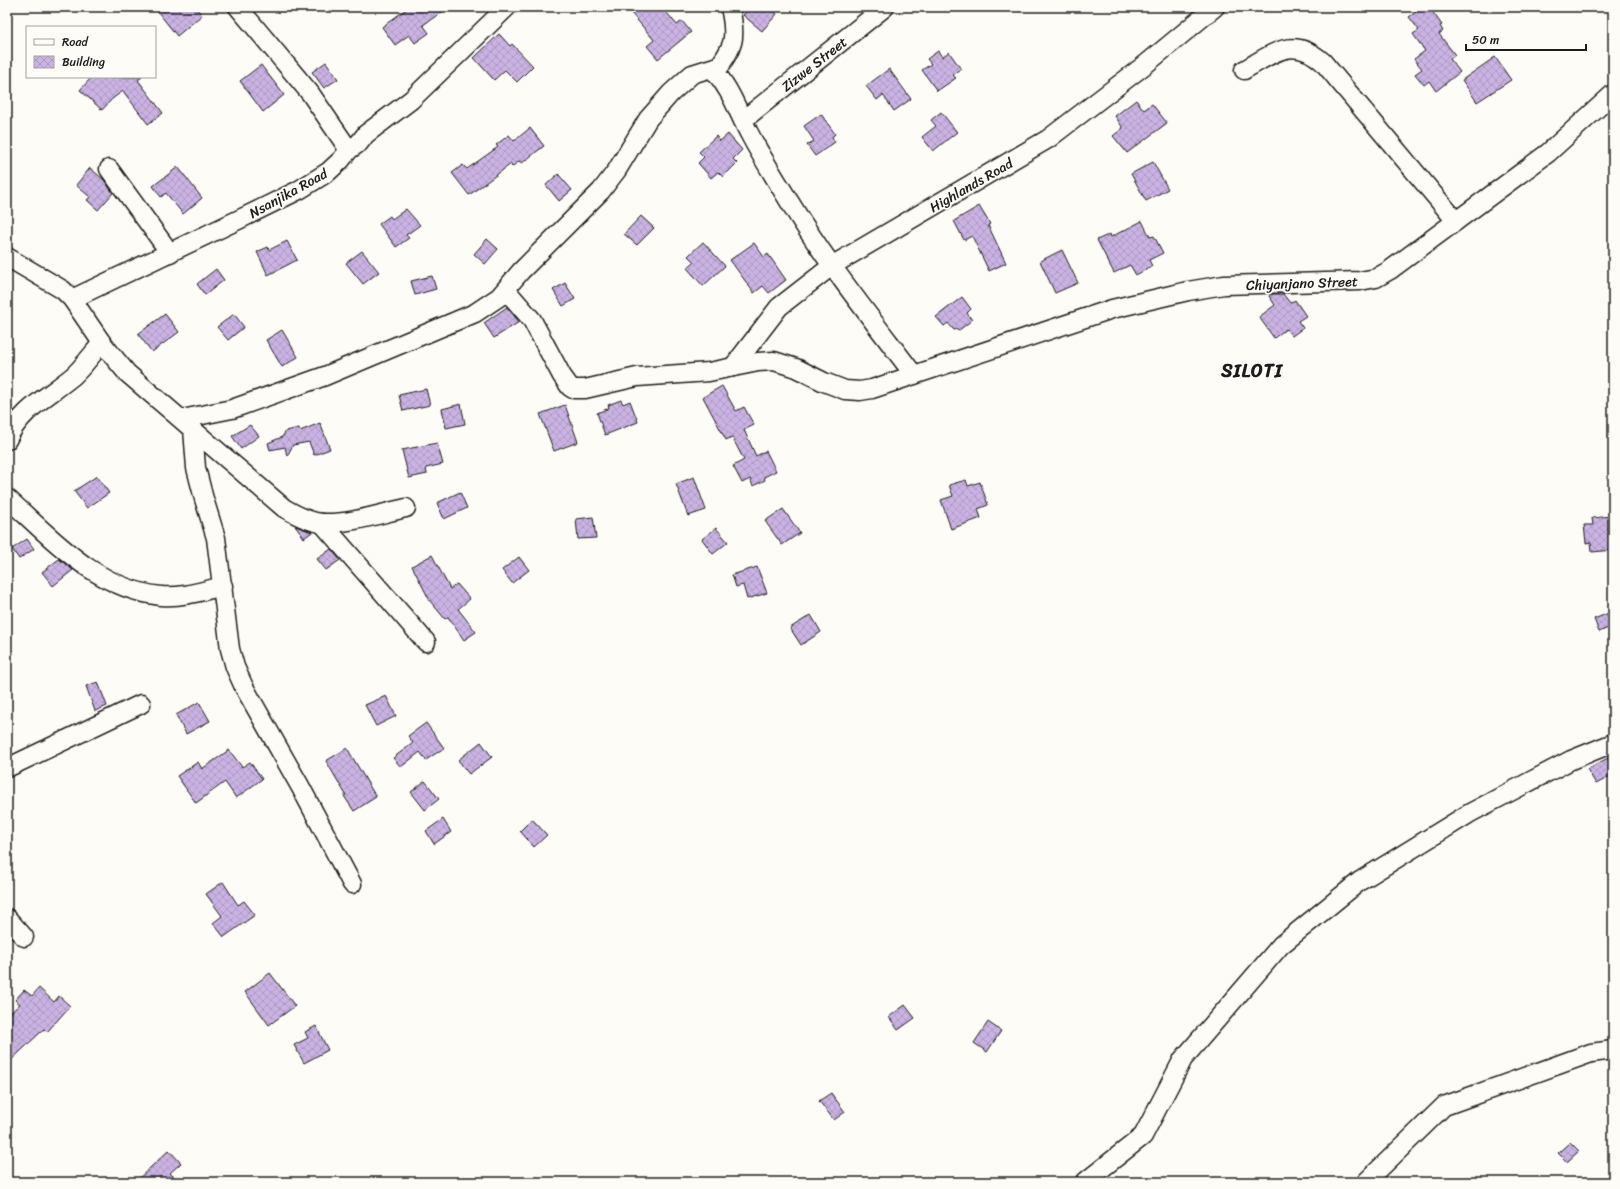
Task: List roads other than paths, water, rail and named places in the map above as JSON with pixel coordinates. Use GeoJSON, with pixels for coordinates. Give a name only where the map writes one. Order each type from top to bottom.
{"type":"FeatureCollection","features":[{"type":"Feature","properties":{"kind":"street"},"geometry":{"type":"LineString","coordinates":[[238,7],[310,93],[349,150]]}},
{"type":"Feature","properties":{"kind":"street","name":"Nsanjika Road"},"geometry":{"type":"LineString","coordinates":[[72,299],[240,219],[312,182],[332,168],[349,150],[359,143],[366,134],[411,100],[507,7]]}},
{"type":"Feature","properties":{"kind":"street"},"geometry":{"type":"LineString","coordinates":[[730,7],[733,19],[734,38],[730,51],[715,72],[730,92],[743,120],[789,201],[810,234],[914,375]]}},
{"type":"Feature","properties":{"kind":"street","name":"Zizwe Street"},"geometry":{"type":"LineString","coordinates":[[743,120],[885,7]]}},
{"type":"Feature","properties":{"kind":"street","name":"Highlands Road"},"geometry":{"type":"LineString","coordinates":[[733,367],[779,307],[833,265],[1048,139],[1146,64],[1215,7]]}},
{"type":"Feature","properties":{"kind":"street"},"geometry":{"type":"LineString","coordinates":[[1244,70],[1286,49],[1296,47],[1315,54],[1456,221]]}},
{"type":"Feature","properties":{"kind":"street"},"geometry":{"type":"LineString","coordinates":[[188,424],[325,376],[474,313],[491,304],[506,290],[521,271],[601,191],[617,170],[648,119],[671,94],[692,74],[721,64]]}},
{"type":"Feature","properties":{"kind":"street","name":"Chiyanjano Street"},"geometry":{"type":"LineString","coordinates":[[506,290],[532,320],[562,376],[573,389],[585,389],[637,377],[691,374],[758,362],[774,361],[796,368],[824,382],[852,391],[872,389],[1112,309],[1188,291],[1224,285],[1368,280],[1376,278],[1390,270],[1548,153],[1613,94]]}},
{"type":"Feature","properties":{"kind":"street"},"geometry":{"type":"LineString","coordinates":[[109,169],[170,253]]}},
{"type":"Feature","properties":{"kind":"street"},"geometry":{"type":"LineString","coordinates":[[7,256],[63,290],[72,299],[102,343],[127,373],[284,508],[309,520],[322,523],[349,520],[406,508]]}},
{"type":"Feature","properties":{"kind":"street"},"geometry":{"type":"LineString","coordinates":[[7,440],[12,429],[20,418],[74,375],[102,343]]}},
{"type":"Feature","properties":{"kind":"street"},"geometry":{"type":"LineString","coordinates":[[188,424],[196,468],[216,538],[230,649],[239,678],[304,793],[352,884]]}},
{"type":"Feature","properties":{"kind":"street"},"geometry":{"type":"LineString","coordinates":[[7,498],[70,556],[88,569],[136,591],[161,596],[193,594],[223,586]]}},
{"type":"Feature","properties":{"kind":"street"},"geometry":{"type":"LineString","coordinates":[[322,523],[426,642]]}},
{"type":"Feature","properties":{"kind":"street"},"geometry":{"type":"LineString","coordinates":[[7,768],[141,704]]}},
{"type":"Feature","properties":{"kind":"street"},"geometry":{"type":"LineString","coordinates":[[1085,1182],[1143,1136],[1184,1059],[1281,945],[1360,881],[1470,813],[1571,760],[1613,743]]}},
{"type":"Feature","properties":{"kind":"street"},"geometry":{"type":"LineString","coordinates":[[7,918],[24,937]]}},
{"type":"Feature","properties":{"kind":"street"},"geometry":{"type":"LineString","coordinates":[[1366,1182],[1444,1106],[1591,1053],[1613,1050]]}},
{"type":"Feature","properties":{"kind":"district","name":"SILOTI"},"geometry":{"type":"Point","coordinates":[1252,371]}}]}
